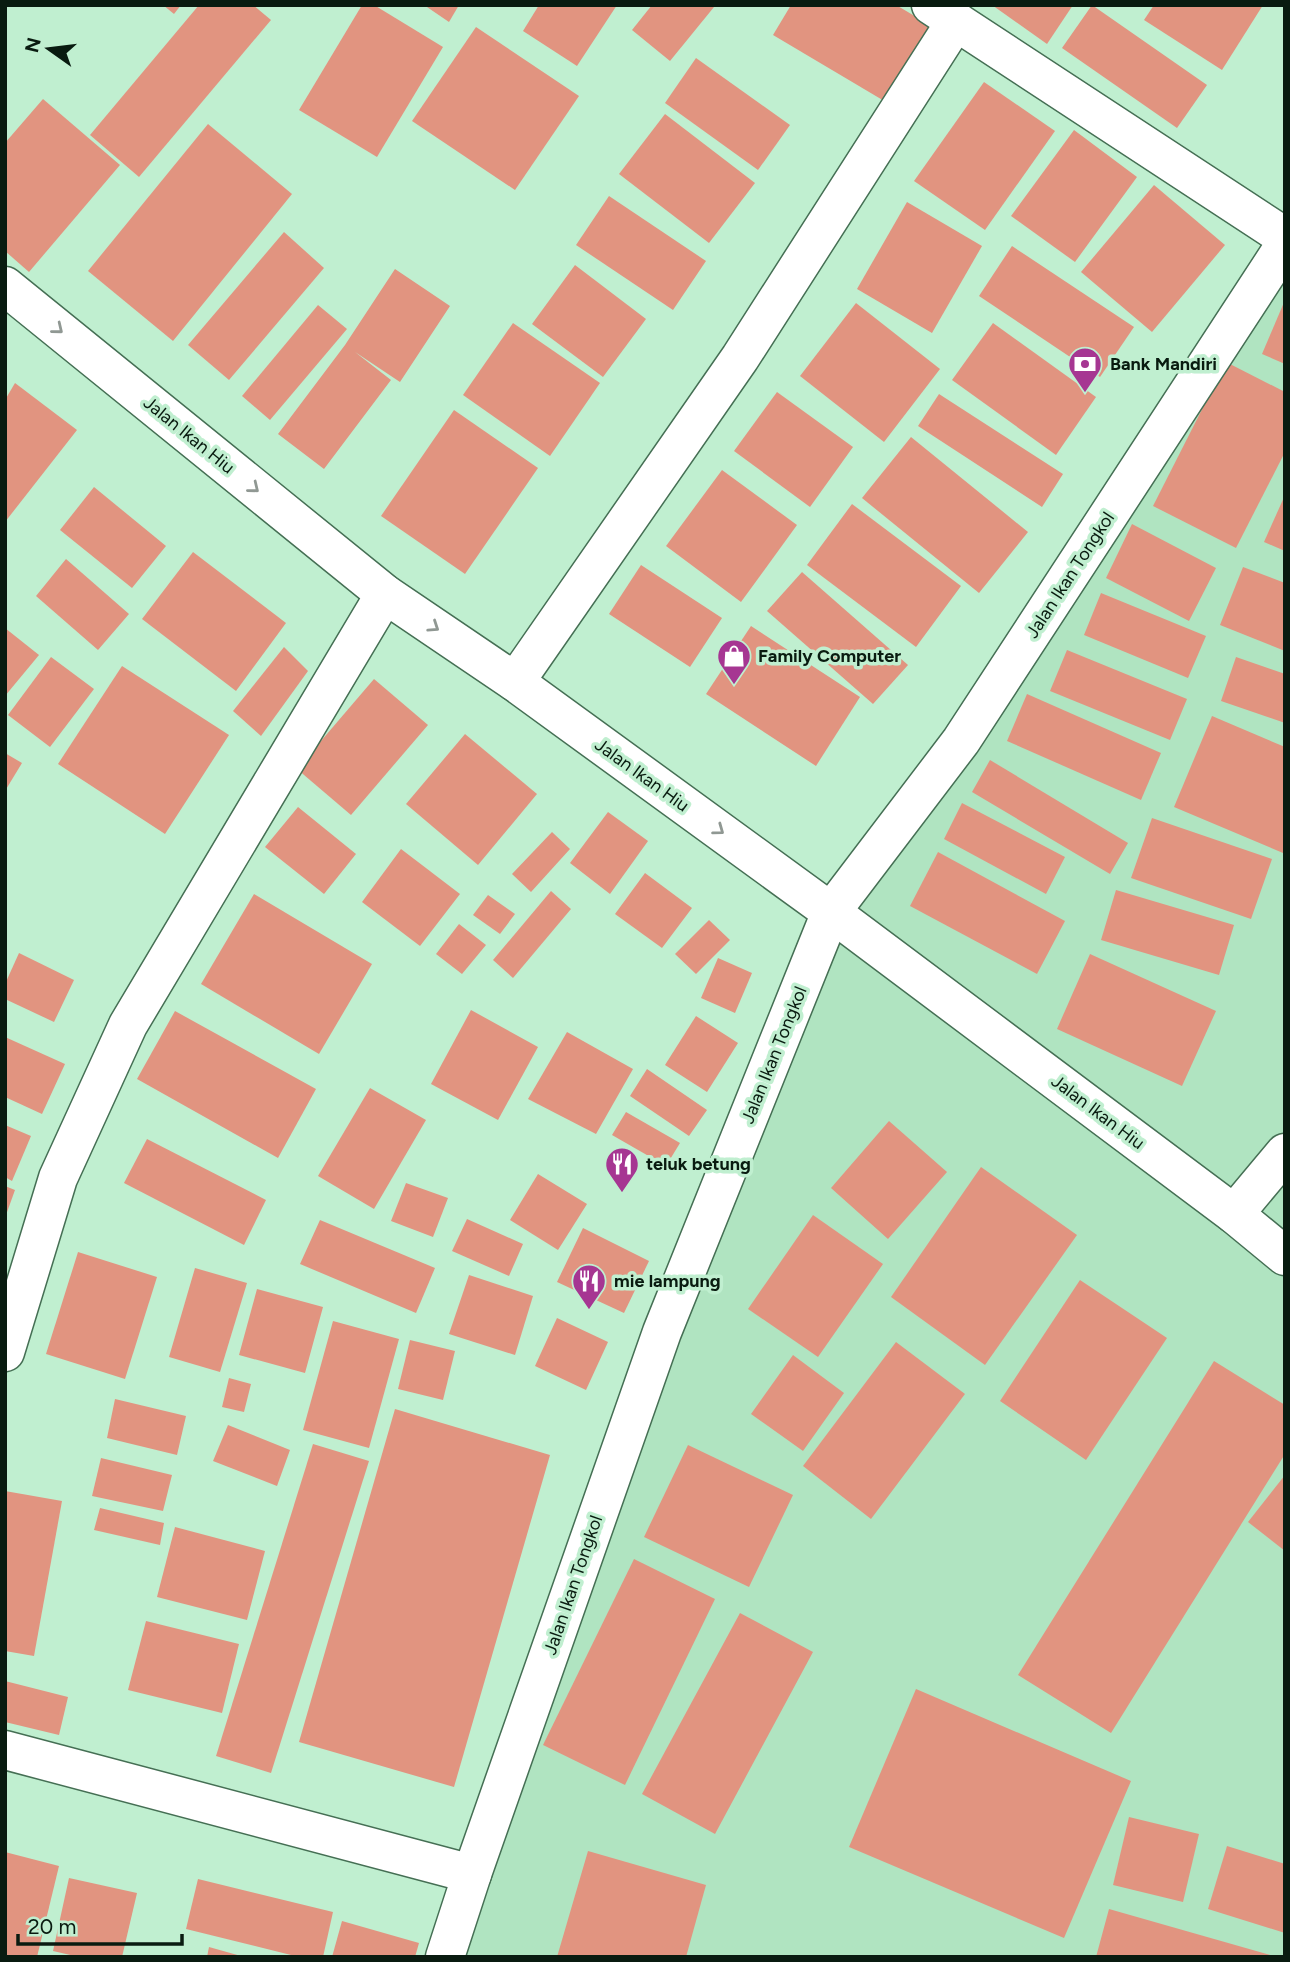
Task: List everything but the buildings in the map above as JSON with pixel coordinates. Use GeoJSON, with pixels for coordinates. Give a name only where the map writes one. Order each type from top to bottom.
{"type":"FeatureCollection","features":[{"type":"Feature","properties":{"kind":"street"},"geometry":{"type":"LineString","coordinates":[[515,682],[740,358],[944,13],[1285,237]]}},
{"type":"Feature","properties":{"kind":"street","name":"Jalan Ikan Tongkol"},"geometry":{"type":"LineString","coordinates":[[445,1957],[662,1332],[831,912],[961,741],[1285,245]]}},
{"type":"Feature","properties":{"kind":"street","name":"Jalan Ikan Hiu"},"geometry":{"type":"LineString","coordinates":[[5,286],[385,594],[515,682],[831,912],[1234,1214],[1285,1256]]}},
{"type":"Feature","properties":{"kind":"street"},"geometry":{"type":"LineString","coordinates":[[5,1352],[58,1178],[128,1025],[385,594]]}},
{"type":"Feature","properties":{"kind":"street"},"geometry":{"type":"LineString","coordinates":[[1234,1214],[1285,1153]]}},
{"type":"Feature","properties":{"kind":"street"},"geometry":{"type":"LineString","coordinates":[[5,1750],[472,1874]]}},
{"type":"Feature","properties":{"kind":"shaded area"},"geometry":{"type":"Polygon","coordinates":[[[1285,245],[1285,1957],[440,1957],[823,934],[1285,245]]]}},
{"type":"Feature","properties":{"kind":"place","name":"Bank Mandiri"},"geometry":{"type":"Point","coordinates":[1085,394]}},
{"type":"Feature","properties":{"kind":"place","name":"Family Computer"},"geometry":{"type":"Point","coordinates":[734,686]}},
{"type":"Feature","properties":{"kind":"place","name":"teluk betung"},"geometry":{"type":"Point","coordinates":[622,1194]}},
{"type":"Feature","properties":{"kind":"place","name":"mie lampung"},"geometry":{"type":"Point","coordinates":[589,1311]}}]}
